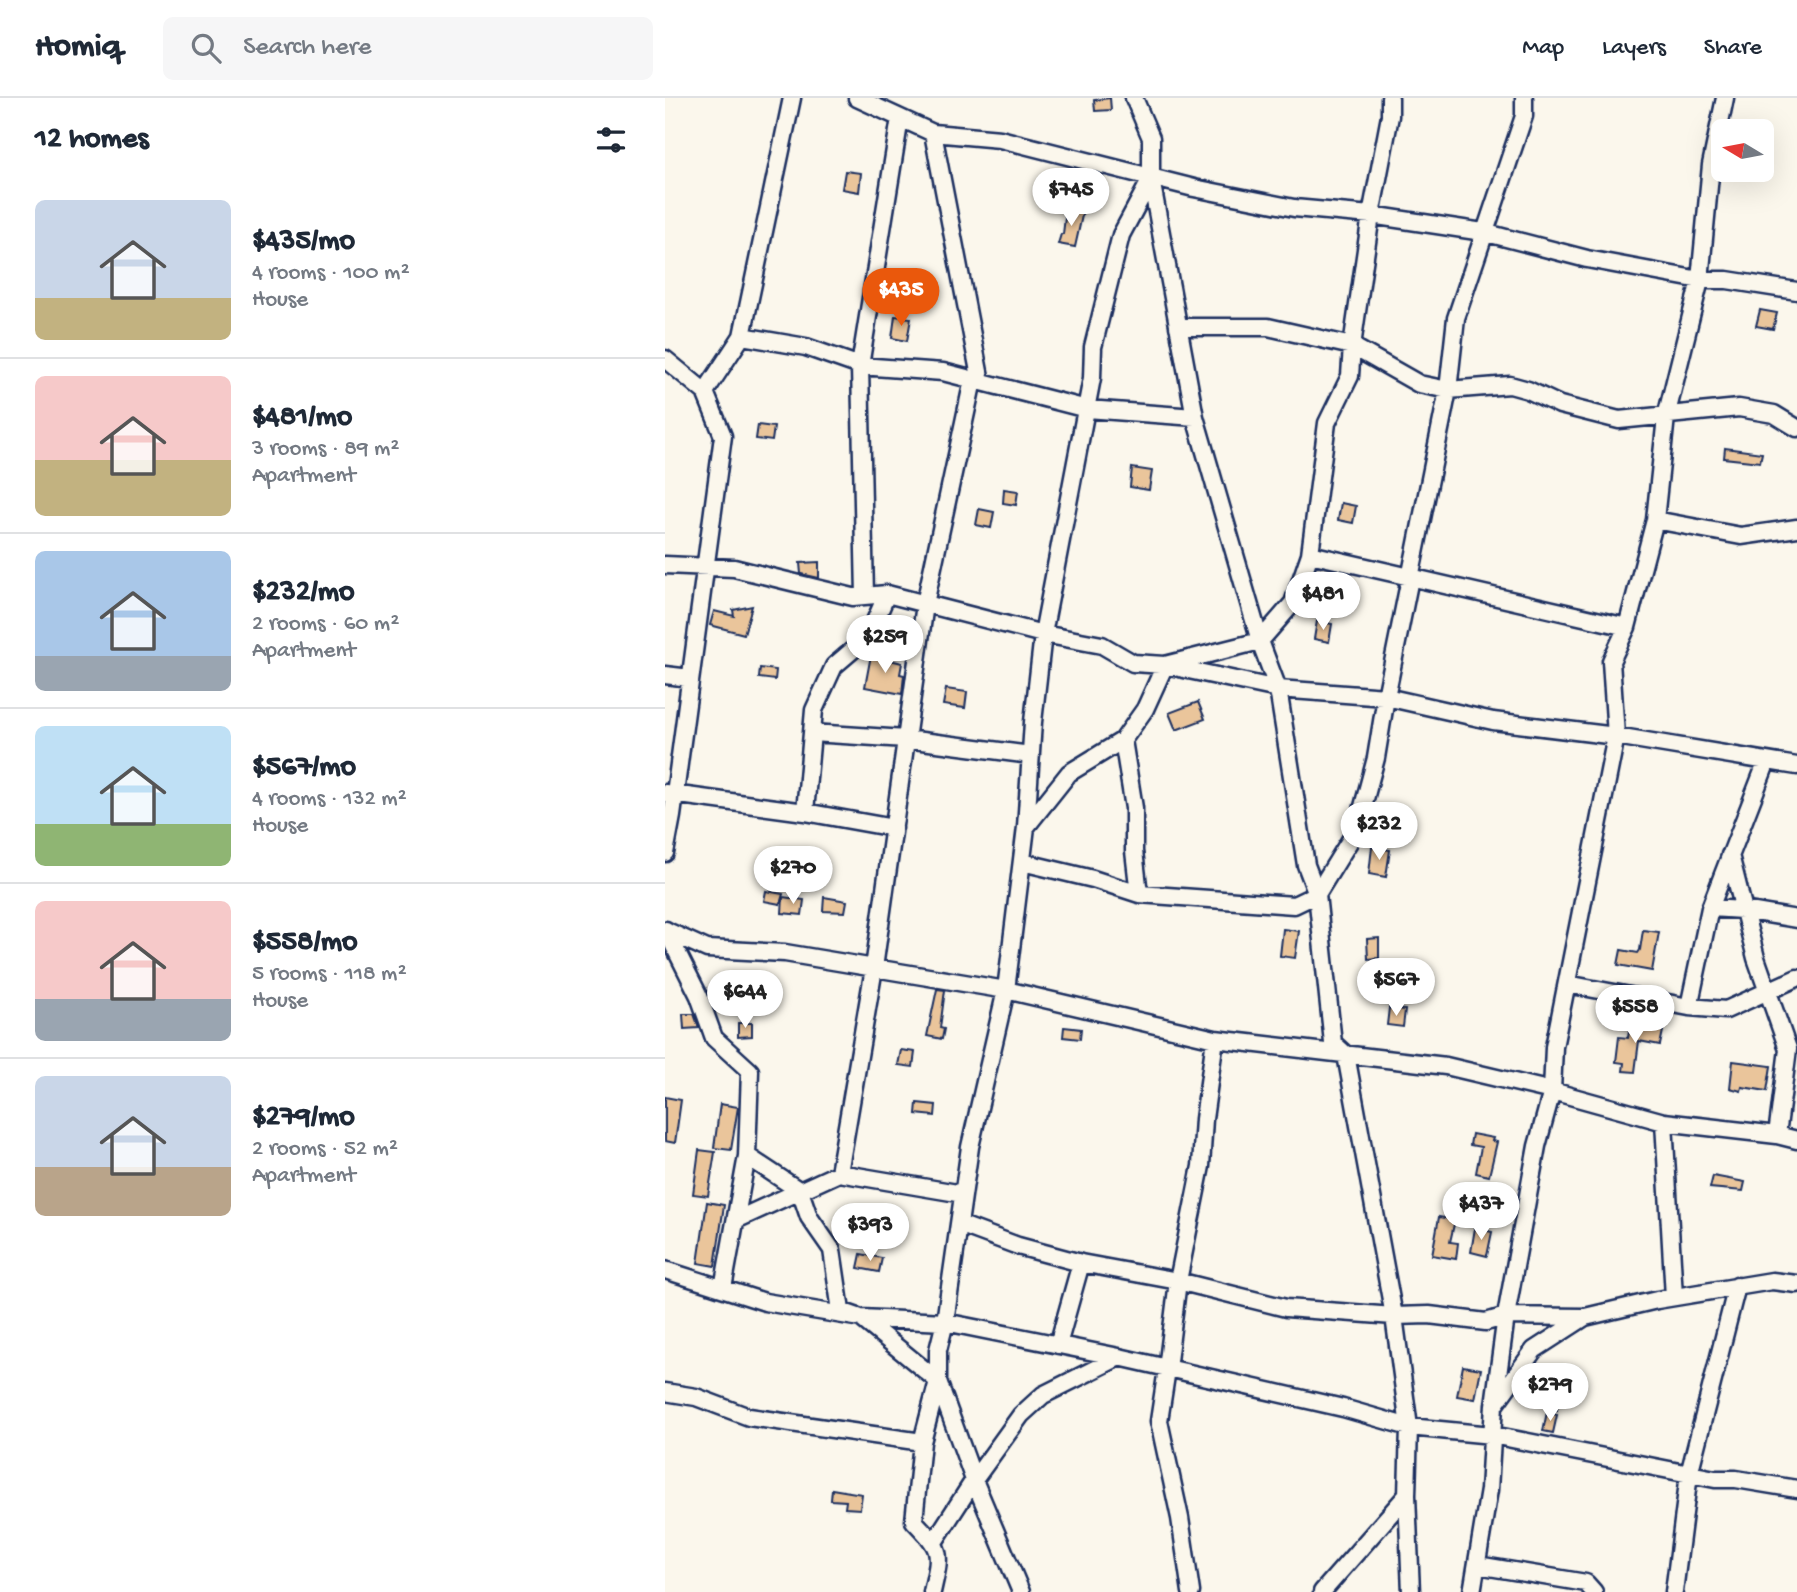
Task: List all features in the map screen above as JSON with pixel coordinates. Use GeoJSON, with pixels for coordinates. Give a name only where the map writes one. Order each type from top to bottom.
{"type":"FeatureCollection","features":[{"type":"Feature","properties":{"kind":"street"},"geometry":{"type":"LineString","coordinates":[[705,392],[742,336],[793,98]]}},
{"type":"Feature","properties":{"kind":"street"},"geometry":{"type":"LineString","coordinates":[[857,98],[933,133],[1000,139],[1151,179],[1293,208],[1371,215],[1483,232],[1587,259],[1700,280],[1727,280],[1797,291]]}},
{"type":"Feature","properties":{"kind":"street"},"geometry":{"type":"LineString","coordinates":[[1134,98],[1151,138],[1151,179],[1195,417],[1260,641],[1278,689],[1306,865],[1317,894],[1333,1043],[1346,1055],[1394,1316],[1409,1427],[1407,1495],[1411,1592]]}},
{"type":"Feature","properties":{"kind":"street"},"geometry":{"type":"LineString","coordinates":[[1165,666],[1260,641],[1293,603],[1310,554],[1327,423],[1350,376],[1371,215],[1390,116],[1390,98]]}},
{"type":"Feature","properties":{"kind":"street"},"geometry":{"type":"LineString","coordinates":[[1022,862],[1093,879],[1139,894],[1294,905],[1317,894],[1357,829],[1376,758],[1448,390],[1456,318],[1524,116],[1524,98]]}},
{"type":"Feature","properties":{"kind":"street"},"geometry":{"type":"LineString","coordinates":[[1472,1592],[1489,1490],[1494,1405],[1506,1316],[1537,1146],[1552,1091],[1554,1047],[1616,736],[1611,661],[1627,627],[1655,520],[1666,417],[1700,280],[1711,165],[1725,98]]}},
{"type":"Feature","properties":{"kind":"street"},"geometry":{"type":"LineString","coordinates":[[865,596],[860,366],[900,118]]}},
{"type":"Feature","properties":{"kind":"street"},"geometry":{"type":"LineString","coordinates":[[839,1173],[874,968],[925,604],[977,381],[933,133]]}},
{"type":"Feature","properties":{"kind":"street"},"geometry":{"type":"LineString","coordinates":[[932,1592],[940,1558],[934,1542],[914,1521],[922,1443],[938,1381],[938,1350],[945,1322],[970,1147],[1006,990],[1026,827],[1043,635],[1087,409],[1093,347],[1121,235],[1151,179]]}},
{"type":"Feature","properties":{"kind":"street"},"geometry":{"type":"LineString","coordinates":[[1178,327],[1268,327],[1352,346],[1419,384],[1448,390],[1510,385],[1560,405],[1619,420],[1739,408],[1774,414],[1797,428]]}},
{"type":"Feature","properties":{"kind":"street"},"geometry":{"type":"LineString","coordinates":[[742,336],[806,347],[860,366],[943,372],[1087,409],[1195,417]]}},
{"type":"Feature","properties":{"kind":"street"},"geometry":{"type":"LineString","coordinates":[[665,359],[705,392],[723,436],[690,678],[670,794],[665,853]]}},
{"type":"Feature","properties":{"kind":"street"},"geometry":{"type":"LineString","coordinates":[[1655,520],[1741,536],[1797,528]]}},
{"type":"Feature","properties":{"kind":"street"},"geometry":{"type":"LineString","coordinates":[[1310,554],[1627,627]]}},
{"type":"Feature","properties":{"kind":"street"},"geometry":{"type":"LineString","coordinates":[[665,565],[734,568],[853,597],[887,594],[1043,635],[1102,645],[1133,663],[1165,666],[1278,689],[1386,697],[1493,721],[1616,736],[1797,766]]}},
{"type":"Feature","properties":{"kind":"street"},"geometry":{"type":"LineString","coordinates":[[805,812],[814,710],[834,666],[868,638],[887,594]]}},
{"type":"Feature","properties":{"kind":"street"},"geometry":{"type":"LineString","coordinates":[[1026,827],[1069,773],[1123,740],[1145,709],[1165,666]]}},
{"type":"Feature","properties":{"kind":"street"},"geometry":{"type":"LineString","coordinates":[[665,676],[690,678]]}},
{"type":"Feature","properties":{"kind":"street"},"geometry":{"type":"LineString","coordinates":[[812,733],[906,739],[1031,755]]}},
{"type":"Feature","properties":{"kind":"street"},"geometry":{"type":"LineString","coordinates":[[1123,740],[1134,808],[1134,851],[1139,894]]}},
{"type":"Feature","properties":{"kind":"street"},"geometry":{"type":"LineString","coordinates":[[1689,1007],[1710,908],[1767,761]]}},
{"type":"Feature","properties":{"kind":"street"},"geometry":{"type":"LineString","coordinates":[[670,794],[805,812],[894,828]]}},
{"type":"Feature","properties":{"kind":"street"},"geometry":{"type":"LineString","coordinates":[[1730,855],[1766,992],[1788,1049]]}},
{"type":"Feature","properties":{"kind":"street"},"geometry":{"type":"LineString","coordinates":[[1710,908],[1743,910],[1797,919]]}},
{"type":"Feature","properties":{"kind":"street"},"geometry":{"type":"LineString","coordinates":[[665,929],[708,949],[785,953],[1006,990],[1215,1039],[1446,1066],[1552,1091],[1664,1122],[1777,1135],[1797,1140]]}},
{"type":"Feature","properties":{"kind":"street"},"geometry":{"type":"LineString","coordinates":[[665,929],[665,954]]}},
{"type":"Feature","properties":{"kind":"street"},"geometry":{"type":"LineString","coordinates":[[665,929],[699,996],[714,1038],[750,1071],[747,1156],[723,1288]]}},
{"type":"Feature","properties":{"kind":"street"},"geometry":{"type":"LineString","coordinates":[[1567,984],[1689,1007],[1726,1010],[1797,978]]}},
{"type":"Feature","properties":{"kind":"street"},"geometry":{"type":"LineString","coordinates":[[1777,1135],[1788,1049],[1797,1035]]}},
{"type":"Feature","properties":{"kind":"street"},"geometry":{"type":"LineString","coordinates":[[1191,1592],[1180,1518],[1159,1420],[1178,1281],[1201,1166],[1204,1119],[1215,1039]]}},
{"type":"Feature","properties":{"kind":"street"},"geometry":{"type":"LineString","coordinates":[[1664,1122],[1674,1297]]}},
{"type":"Feature","properties":{"kind":"street"},"geometry":{"type":"LineString","coordinates":[[747,1156],[800,1191],[809,1217],[832,1250],[841,1311],[861,1318],[938,1381],[974,1480],[1021,1592]]}},
{"type":"Feature","properties":{"kind":"street"},"geometry":{"type":"LineString","coordinates":[[736,1220],[839,1173],[963,1194]]}},
{"type":"Feature","properties":{"kind":"street"},"geometry":{"type":"LineString","coordinates":[[959,1224],[1018,1246],[1080,1263],[1178,1281],[1286,1308],[1394,1316],[1429,1315],[1486,1322],[1506,1316],[1585,1317],[1674,1297],[1772,1280],[1797,1284]]}},
{"type":"Feature","properties":{"kind":"street"},"geometry":{"type":"LineString","coordinates":[[1058,1345],[1080,1263]]}},
{"type":"Feature","properties":{"kind":"street"},"geometry":{"type":"LineString","coordinates":[[665,1270],[765,1302],[861,1318],[945,1322],[1119,1357],[1343,1408],[1409,1427],[1492,1435],[1689,1474],[1797,1489]]}},
{"type":"Feature","properties":{"kind":"street"},"geometry":{"type":"LineString","coordinates":[[1675,1592],[1689,1474],[1737,1286]]}},
{"type":"Feature","properties":{"kind":"street"},"geometry":{"type":"LineString","coordinates":[[1494,1405],[1534,1350],[1585,1317]]}},
{"type":"Feature","properties":{"kind":"street"},"geometry":{"type":"LineString","coordinates":[[934,1542],[1021,1415],[1042,1395],[1119,1357]]}},
{"type":"Feature","properties":{"kind":"street"},"geometry":{"type":"LineString","coordinates":[[665,1392],[696,1397],[749,1417],[922,1443]]}},
{"type":"Feature","properties":{"kind":"street"},"geometry":{"type":"LineString","coordinates":[[1322,1592],[1407,1495]]}},
{"type":"Feature","properties":{"kind":"street"},"geometry":{"type":"LineString","coordinates":[[1477,1566],[1588,1589]]}},
{"type":"Feature","properties":{"kind":"building"},"geometry":{"type":"Polygon","coordinates":[[[1110,98],[1111,110],[1095,111],[1094,100],[1110,98]]]}},
{"type":"Feature","properties":{"kind":"building"},"geometry":{"type":"Polygon","coordinates":[[[845,171],[861,173],[859,192],[842,189],[845,171]]]}},
{"type":"Feature","properties":{"kind":"building"},"geometry":{"type":"Polygon","coordinates":[[[1066,209],[1083,211],[1075,247],[1058,244],[1063,234],[1066,209]]]}},
{"type":"Feature","properties":{"kind":"building"},"geometry":{"type":"Polygon","coordinates":[[[1760,310],[1777,313],[1773,329],[1756,326],[1760,310]]]}},
{"type":"Feature","properties":{"kind":"building"},"geometry":{"type":"Polygon","coordinates":[[[895,316],[911,318],[907,341],[892,338],[895,316]]]}},
{"type":"Feature","properties":{"kind":"building"},"geometry":{"type":"Polygon","coordinates":[[[758,425],[774,427],[772,441],[756,439],[758,425]]]}},
{"type":"Feature","properties":{"kind":"building"},"geometry":{"type":"Polygon","coordinates":[[[1725,448],[1762,453],[1760,462],[1724,458],[1725,448]]]}},
{"type":"Feature","properties":{"kind":"building"},"geometry":{"type":"Polygon","coordinates":[[[1132,468],[1152,471],[1149,490],[1130,487],[1132,468]]]}},
{"type":"Feature","properties":{"kind":"building"},"geometry":{"type":"Polygon","coordinates":[[[1004,489],[1018,491],[1016,505],[1003,503],[1004,489]]]}},
{"type":"Feature","properties":{"kind":"building"},"geometry":{"type":"Polygon","coordinates":[[[1341,503],[1356,506],[1353,523],[1338,520],[1341,503]]]}},
{"type":"Feature","properties":{"kind":"building"},"geometry":{"type":"Polygon","coordinates":[[[979,509],[994,512],[991,528],[976,525],[979,509]]]}},
{"type":"Feature","properties":{"kind":"building"},"geometry":{"type":"Polygon","coordinates":[[[819,562],[819,578],[801,574],[800,563],[819,562]]]}},
{"type":"Feature","properties":{"kind":"building"},"geometry":{"type":"Polygon","coordinates":[[[752,606],[744,634],[710,625],[714,611],[734,616],[733,610],[752,606]]]}},
{"type":"Feature","properties":{"kind":"building"},"geometry":{"type":"Polygon","coordinates":[[[1317,621],[1332,624],[1329,642],[1314,639],[1317,621]]]}},
{"type":"Feature","properties":{"kind":"building"},"geometry":{"type":"Polygon","coordinates":[[[871,655],[902,663],[902,694],[865,687],[871,655]]]}},
{"type":"Feature","properties":{"kind":"building"},"geometry":{"type":"Polygon","coordinates":[[[760,668],[776,670],[775,680],[759,678],[760,668]]]}},
{"type":"Feature","properties":{"kind":"building"},"geometry":{"type":"Polygon","coordinates":[[[946,689],[967,692],[965,708],[943,705],[946,689]]]}},
{"type":"Feature","properties":{"kind":"building"},"geometry":{"type":"Polygon","coordinates":[[[1198,702],[1205,719],[1176,730],[1169,713],[1198,702]]]}},
{"type":"Feature","properties":{"kind":"building"},"geometry":{"type":"Polygon","coordinates":[[[1372,847],[1390,850],[1386,877],[1369,874],[1372,847]]]}},
{"type":"Feature","properties":{"kind":"building"},"geometry":{"type":"Polygon","coordinates":[[[766,891],[783,894],[780,904],[764,901],[766,891]]]}},
{"type":"Feature","properties":{"kind":"building"},"geometry":{"type":"Polygon","coordinates":[[[783,897],[804,900],[802,915],[782,913],[783,897]]]}},
{"type":"Feature","properties":{"kind":"building"},"geometry":{"type":"Polygon","coordinates":[[[824,897],[847,901],[845,912],[823,911],[824,897]]]}},
{"type":"Feature","properties":{"kind":"building"},"geometry":{"type":"Polygon","coordinates":[[[1283,929],[1299,931],[1295,958],[1280,956],[1283,929]]]}},
{"type":"Feature","properties":{"kind":"building"},"geometry":{"type":"Polygon","coordinates":[[[1643,930],[1659,932],[1652,971],[1618,965],[1621,950],[1638,953],[1643,930]]]}},
{"type":"Feature","properties":{"kind":"building"},"geometry":{"type":"Polygon","coordinates":[[[1379,938],[1379,958],[1368,959],[1367,939],[1379,938]]]}},
{"type":"Feature","properties":{"kind":"building"},"geometry":{"type":"Polygon","coordinates":[[[937,989],[945,990],[940,1028],[944,1029],[942,1039],[927,1036],[937,989]]]}},
{"type":"Feature","properties":{"kind":"building"},"geometry":{"type":"Polygon","coordinates":[[[1389,1008],[1405,1010],[1403,1027],[1387,1025],[1389,1008]]]}},
{"type":"Feature","properties":{"kind":"building"},"geometry":{"type":"Polygon","coordinates":[[[683,1014],[694,1014],[699,1028],[684,1029],[683,1014]]]}},
{"type":"Feature","properties":{"kind":"building"},"geometry":{"type":"Polygon","coordinates":[[[738,1023],[752,1023],[752,1036],[738,1037],[738,1023]]]}},
{"type":"Feature","properties":{"kind":"building"},"geometry":{"type":"Polygon","coordinates":[[[1630,1025],[1663,1031],[1660,1045],[1639,1041],[1635,1072],[1623,1071],[1624,1063],[1616,1062],[1619,1037],[1628,1038],[1630,1025]]]}},
{"type":"Feature","properties":{"kind":"building"},"geometry":{"type":"Polygon","coordinates":[[[1064,1027],[1081,1029],[1080,1039],[1063,1037],[1064,1027]]]}},
{"type":"Feature","properties":{"kind":"building"},"geometry":{"type":"Polygon","coordinates":[[[901,1050],[915,1052],[913,1067],[898,1065],[901,1050]]]}},
{"type":"Feature","properties":{"kind":"building"},"geometry":{"type":"Polygon","coordinates":[[[1733,1061],[1771,1066],[1767,1091],[1742,1087],[1741,1091],[1730,1088],[1733,1061]]]}},
{"type":"Feature","properties":{"kind":"building"},"geometry":{"type":"Polygon","coordinates":[[[665,1097],[681,1100],[675,1143],[665,1141],[665,1097]]]}},
{"type":"Feature","properties":{"kind":"building"},"geometry":{"type":"Polygon","coordinates":[[[917,1103],[936,1105],[935,1116],[916,1114],[917,1103]]]}},
{"type":"Feature","properties":{"kind":"building"},"geometry":{"type":"Polygon","coordinates":[[[720,1104],[738,1107],[731,1150],[714,1148],[720,1104]]]}},
{"type":"Feature","properties":{"kind":"building"},"geometry":{"type":"Polygon","coordinates":[[[1472,1134],[1493,1138],[1492,1141],[1497,1142],[1489,1176],[1476,1173],[1481,1147],[1470,1145],[1472,1134]]]}},
{"type":"Feature","properties":{"kind":"building"},"geometry":{"type":"Polygon","coordinates":[[[699,1150],[715,1152],[708,1196],[693,1194],[699,1150]]]}},
{"type":"Feature","properties":{"kind":"building"},"geometry":{"type":"Polygon","coordinates":[[[1713,1176],[1745,1182],[1743,1191],[1710,1188],[1713,1176]]]}},
{"type":"Feature","properties":{"kind":"building"},"geometry":{"type":"Polygon","coordinates":[[[707,1202],[724,1205],[715,1266],[698,1263],[707,1202]]]}},
{"type":"Feature","properties":{"kind":"building"},"geometry":{"type":"Polygon","coordinates":[[[1439,1217],[1455,1220],[1450,1242],[1458,1243],[1456,1259],[1432,1255],[1439,1217]]]}},
{"type":"Feature","properties":{"kind":"building"},"geometry":{"type":"Polygon","coordinates":[[[1475,1228],[1492,1232],[1487,1256],[1471,1252],[1475,1228]]]}},
{"type":"Feature","properties":{"kind":"building"},"geometry":{"type":"Polygon","coordinates":[[[861,1254],[882,1258],[879,1272],[858,1268],[861,1254]]]}},
{"type":"Feature","properties":{"kind":"building"},"geometry":{"type":"Polygon","coordinates":[[[1463,1366],[1481,1369],[1475,1399],[1457,1396],[1463,1366]]]}},
{"type":"Feature","properties":{"kind":"building"},"geometry":{"type":"Polygon","coordinates":[[[1551,1383],[1561,1385],[1557,1410],[1547,1408],[1551,1383]]]}},
{"type":"Feature","properties":{"kind":"building"},"geometry":{"type":"Polygon","coordinates":[[[1547,1412],[1557,1415],[1553,1433],[1543,1431],[1547,1412]]]}},
{"type":"Feature","properties":{"kind":"building"},"geometry":{"type":"Polygon","coordinates":[[[832,1489],[862,1494],[860,1509],[845,1508],[846,1501],[831,1500],[832,1489]]]}}]}
